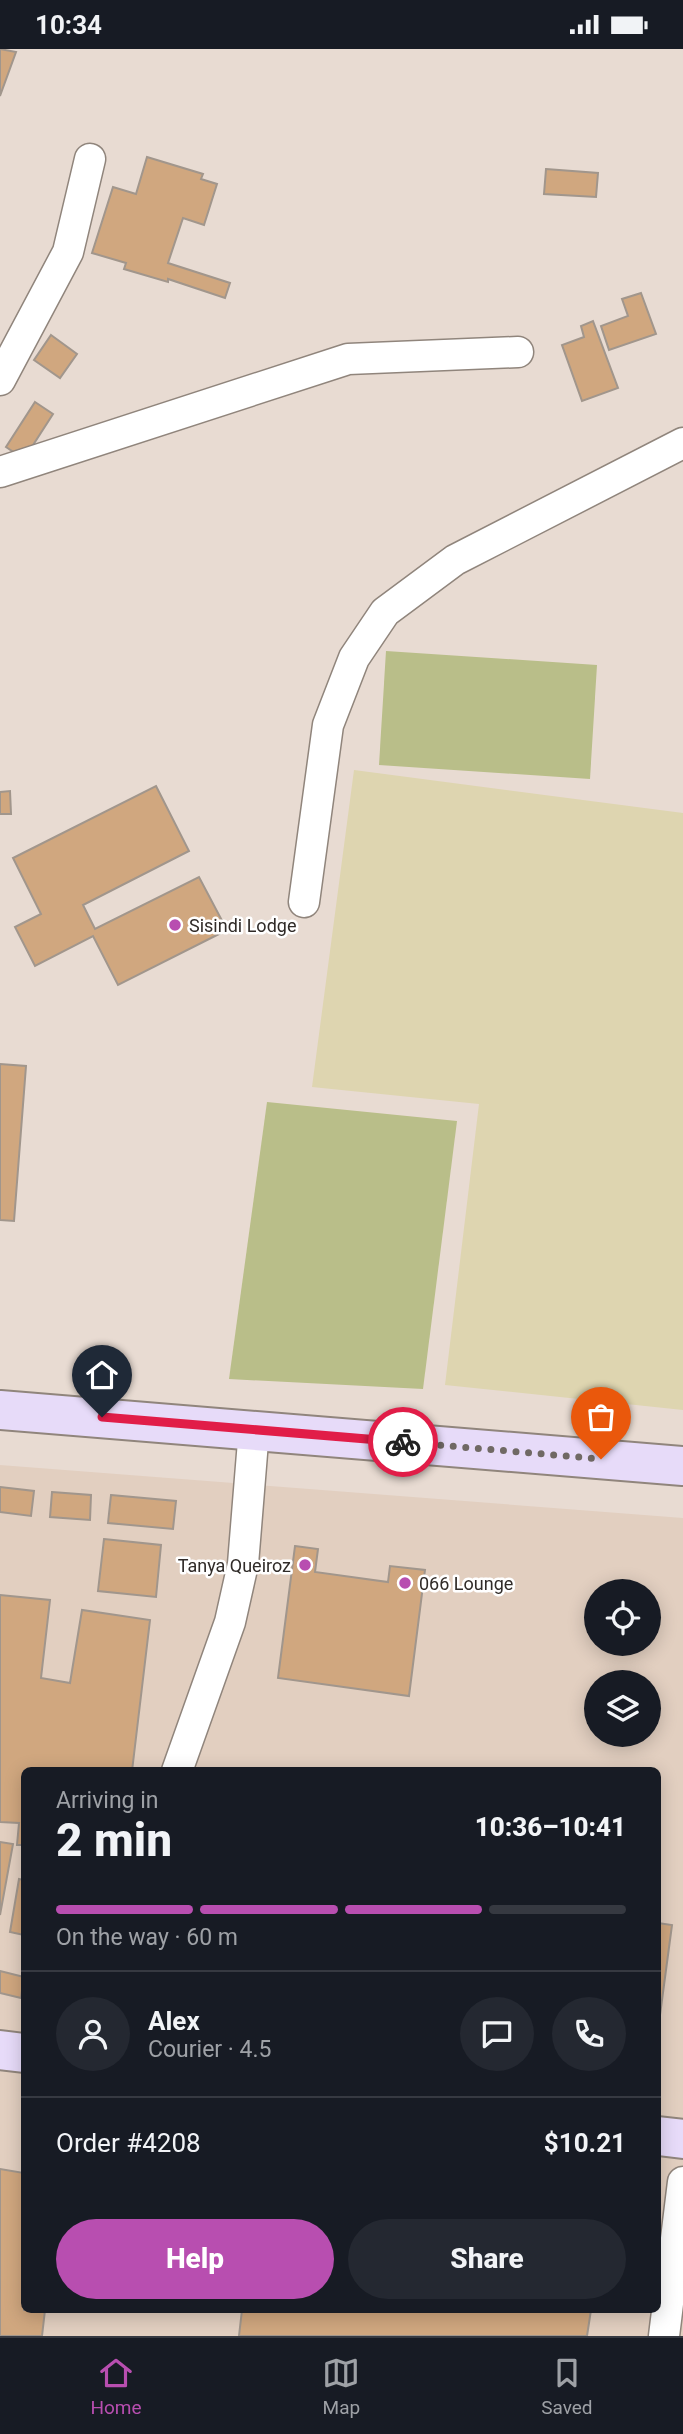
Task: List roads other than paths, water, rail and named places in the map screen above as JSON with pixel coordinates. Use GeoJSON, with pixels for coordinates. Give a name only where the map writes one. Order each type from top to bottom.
{"type":"FeatureCollection","features":[{"type":"Feature","properties":{"kind":"main road"},"geometry":{"type":"LineString","coordinates":[[0,1410],[683,1466]]}},
{"type":"Feature","properties":{"kind":"main road"},"geometry":{"type":"LineString","coordinates":[[0,2050],[21,2053]]}},
{"type":"Feature","properties":{"kind":"main road"},"geometry":{"type":"LineString","coordinates":[[661,2136],[683,2139]]}},
{"type":"Feature","properties":{"kind":"street"},"geometry":{"type":"LineString","coordinates":[[0,380],[68,252],[90,159]]}},
{"type":"Feature","properties":{"kind":"street"},"geometry":{"type":"LineString","coordinates":[[0,472],[348,359],[518,352]]}},
{"type":"Feature","properties":{"kind":"street"},"geometry":{"type":"LineString","coordinates":[[304,902],[328,725],[354,658],[385,612],[455,560],[683,443]]}},
{"type":"Feature","properties":{"kind":"street"},"geometry":{"type":"LineString","coordinates":[[178,1767],[214,1671],[236,1599],[243,1564],[254,1429]]}},
{"type":"Feature","properties":{"kind":"street"},"geometry":{"type":"LineString","coordinates":[[664,2336],[683,2182]]}},
{"type":"Feature","properties":{"kind":"place","name":"Sisindi Lodge"},"geometry":{"type":"Point","coordinates":[175,925]}},
{"type":"Feature","properties":{"kind":"place","name":"Tanya Queiroz"},"geometry":{"type":"Point","coordinates":[305,1565]}},
{"type":"Feature","properties":{"kind":"place","name":"066 Lounge"},"geometry":{"type":"Point","coordinates":[405,1583]}}]}
